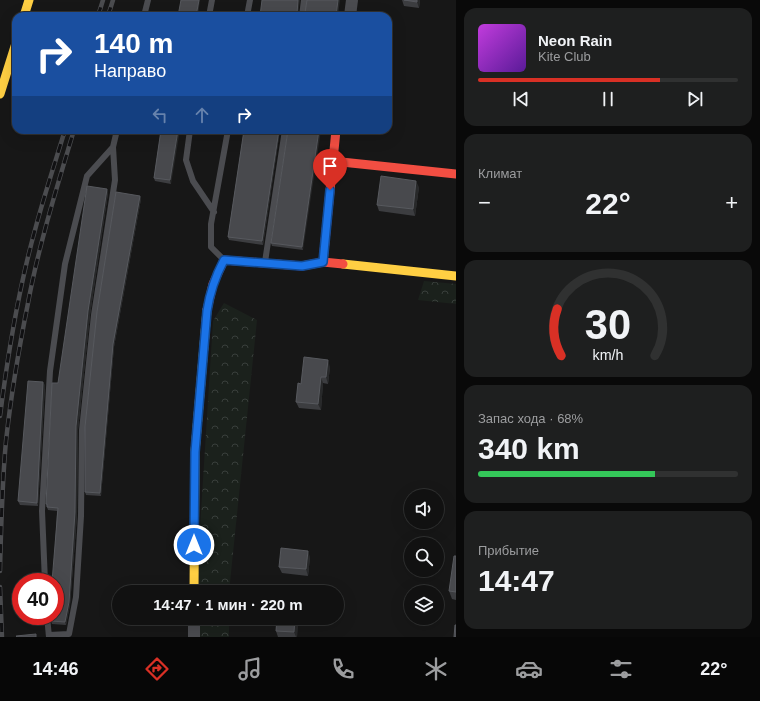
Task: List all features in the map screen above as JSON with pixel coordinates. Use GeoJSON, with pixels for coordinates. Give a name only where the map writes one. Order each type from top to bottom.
{"type":"FeatureCollection","features":[{"type":"Feature","properties":{"kind":"main road"},"geometry":{"type":"LineString","coordinates":[[25,12],[29,0]]}},
{"type":"Feature","properties":{"kind":"main road"},"geometry":{"type":"LineString","coordinates":[[0,94],[12,56]]}},
{"type":"Feature","properties":{"kind":"main road"},"geometry":{"type":"LineString","coordinates":[[323,262],[335,134]]}},
{"type":"Feature","properties":{"kind":"main road"},"geometry":{"type":"LineString","coordinates":[[332,161],[456,174]]}},
{"type":"Feature","properties":{"kind":"main road"},"geometry":{"type":"LineString","coordinates":[[194,585],[195,452],[207,311],[210,291],[224,260],[302,266],[323,262],[456,276]]}},
{"type":"Feature","properties":{"kind":"street"},"geometry":{"type":"LineString","coordinates":[[350,12],[352,0]]}},
{"type":"Feature","properties":{"kind":"street"},"geometry":{"type":"LineString","coordinates":[[194,625],[194,637]]}},
{"type":"Feature","properties":{"kind":"lane"},"geometry":{"type":"LineString","coordinates":[[145,12],[148,0]]}},
{"type":"Feature","properties":{"kind":"lane"},"geometry":{"type":"LineString","coordinates":[[210,12],[212,0]]}},
{"type":"Feature","properties":{"kind":"lane"},"geometry":{"type":"LineString","coordinates":[[248,12],[250,0]]}},
{"type":"Feature","properties":{"kind":"lane"},"geometry":{"type":"LineString","coordinates":[[302,12],[304,0]]}},
{"type":"Feature","properties":{"kind":"lane"},"geometry":{"type":"LineString","coordinates":[[48,625],[49,636],[69,634],[76,597],[81,516],[82,430],[94,315],[115,180],[113,147],[116,134]]}},
{"type":"Feature","properties":{"kind":"lane"},"geometry":{"type":"LineString","coordinates":[[189,134],[186,160],[193,181],[214,212]]}},
{"type":"Feature","properties":{"kind":"lane"},"geometry":{"type":"LineString","coordinates":[[224,260],[211,247],[211,224],[227,134]]}},
{"type":"Feature","properties":{"kind":"lane"},"geometry":{"type":"LineString","coordinates":[[264,264],[284,134]]}},
{"type":"Feature","properties":{"kind":"lane"},"geometry":{"type":"LineString","coordinates":[[45,573],[42,511],[50,379],[65,264],[87,176],[113,147]]}},
{"type":"Feature","properties":{"kind":"green space"},"geometry":{"type":"Polygon","coordinates":[[[424,281],[456,284],[456,304],[418,300],[424,281]]]}},
{"type":"Feature","properties":{"kind":"green space"},"geometry":{"type":"Polygon","coordinates":[[[224,303],[257,320],[230,585],[196,585],[213,321],[224,303]]]}},
{"type":"Feature","properties":{"kind":"green space"},"geometry":{"type":"Polygon","coordinates":[[[195,625],[229,625],[229,637],[196,637],[195,625]]]}},
{"type":"Feature","properties":{"kind":"building"},"geometry":{"type":"Polygon","coordinates":[[[181,0],[199,0],[197,12],[179,12],[181,0]]]}},
{"type":"Feature","properties":{"kind":"building"},"geometry":{"type":"Polygon","coordinates":[[[262,0],[298,0],[297,12],[260,12],[262,0]]]}},
{"type":"Feature","properties":{"kind":"building"},"geometry":{"type":"Polygon","coordinates":[[[307,0],[338,0],[336,12],[305,12],[307,0]]]}},
{"type":"Feature","properties":{"kind":"building"},"geometry":{"type":"Polygon","coordinates":[[[404,0],[417,0],[417,2],[404,0]]]}},
{"type":"Feature","properties":{"kind":"building"},"geometry":{"type":"Polygon","coordinates":[[[160,134],[177,134],[170,180],[154,178],[160,134]]]}},
{"type":"Feature","properties":{"kind":"building"},"geometry":{"type":"Polygon","coordinates":[[[243,134],[278,134],[262,241],[228,237],[243,134]]]}},
{"type":"Feature","properties":{"kind":"building"},"geometry":{"type":"Polygon","coordinates":[[[287,134],[318,134],[302,247],[271,243],[287,134]]]}},
{"type":"Feature","properties":{"kind":"building"},"geometry":{"type":"Polygon","coordinates":[[[381,176],[416,181],[413,209],[377,205],[381,176]]]}},
{"type":"Feature","properties":{"kind":"building"},"geometry":{"type":"Polygon","coordinates":[[[87,186],[107,189],[88,311],[76,426],[75,512],[69,602],[65,622],[64,573],[53,573],[58,508],[47,507],[46,504],[52,383],[58,383],[87,186]]]}},
{"type":"Feature","properties":{"kind":"building"},"geometry":{"type":"Polygon","coordinates":[[[116,192],[140,196],[113,344],[100,493],[85,492],[85,427],[97,312],[116,192]]]}},
{"type":"Feature","properties":{"kind":"building"},"geometry":{"type":"Polygon","coordinates":[[[304,357],[328,360],[326,377],[321,377],[318,404],[296,402],[298,383],[301,384],[304,357]]]}},
{"type":"Feature","properties":{"kind":"building"},"geometry":{"type":"Polygon","coordinates":[[[28,381],[43,382],[37,503],[18,501],[28,381]]]}},
{"type":"Feature","properties":{"kind":"building"},"geometry":{"type":"Polygon","coordinates":[[[281,548],[308,551],[306,569],[279,567],[281,548]]]}},
{"type":"Feature","properties":{"kind":"building"},"geometry":{"type":"Polygon","coordinates":[[[454,556],[456,556],[456,592],[449,591],[454,556]]]}},
{"type":"Feature","properties":{"kind":"building"},"geometry":{"type":"Polygon","coordinates":[[[276,625],[294,625],[294,632],[276,631],[276,625]]]}},
{"type":"Feature","properties":{"kind":"building"},"geometry":{"type":"Polygon","coordinates":[[[455,625],[456,637],[454,637],[455,625]]]}},
{"type":"Feature","properties":{"kind":"building"},"geometry":{"type":"Polygon","coordinates":[[[36,634],[36,637],[16,636],[36,634]]]}},
{"type":"Feature","properties":{"kind":"railway"},"geometry":{"type":"LineString","coordinates":[[99,12],[103,0]]}},
{"type":"Feature","properties":{"kind":"railway"},"geometry":{"type":"LineString","coordinates":[[109,12],[113,0]]}},
{"type":"Feature","properties":{"kind":"railway"},"geometry":{"type":"LineString","coordinates":[[0,416],[10,346],[23,276],[38,217],[64,134]]}},
{"type":"Feature","properties":{"kind":"railway"},"geometry":{"type":"LineString","coordinates":[[0,571],[6,441],[18,354],[37,259],[73,134]]}},
{"type":"Feature","properties":{"kind":"railway"},"geometry":{"type":"LineString","coordinates":[[0,587],[2,637]]}},
{"type":"Feature","properties":{"kind":"traffic: slow"},"geometry":{"type":"LineString","coordinates":[[25,12],[29,0]]}},
{"type":"Feature","properties":{"kind":"traffic: slow"},"geometry":{"type":"LineString","coordinates":[[0,94],[12,56]]}},
{"type":"Feature","properties":{"kind":"traffic: slow"},"geometry":{"type":"LineString","coordinates":[[343,264],[456,276]]}},
{"type":"Feature","properties":{"kind":"traffic: slow"},"geometry":{"type":"LineString","coordinates":[[194,585],[195,452],[207,310]]}},
{"type":"Feature","properties":{"kind":"traffic: jam"},"geometry":{"type":"LineString","coordinates":[[323,262],[336,134]]}},
{"type":"Feature","properties":{"kind":"traffic: jam"},"geometry":{"type":"LineString","coordinates":[[332,161],[456,174]]}},
{"type":"Feature","properties":{"kind":"traffic: jam"},"geometry":{"type":"LineString","coordinates":[[207,310],[213,284],[224,260],[302,266],[323,262],[343,264]]}},
{"type":"Feature","properties":{"kind":"route"},"geometry":{"type":"LineString","coordinates":[[194,545],[195,452],[210,291],[224,260],[302,266],[323,262],[330,190]]}}]}
